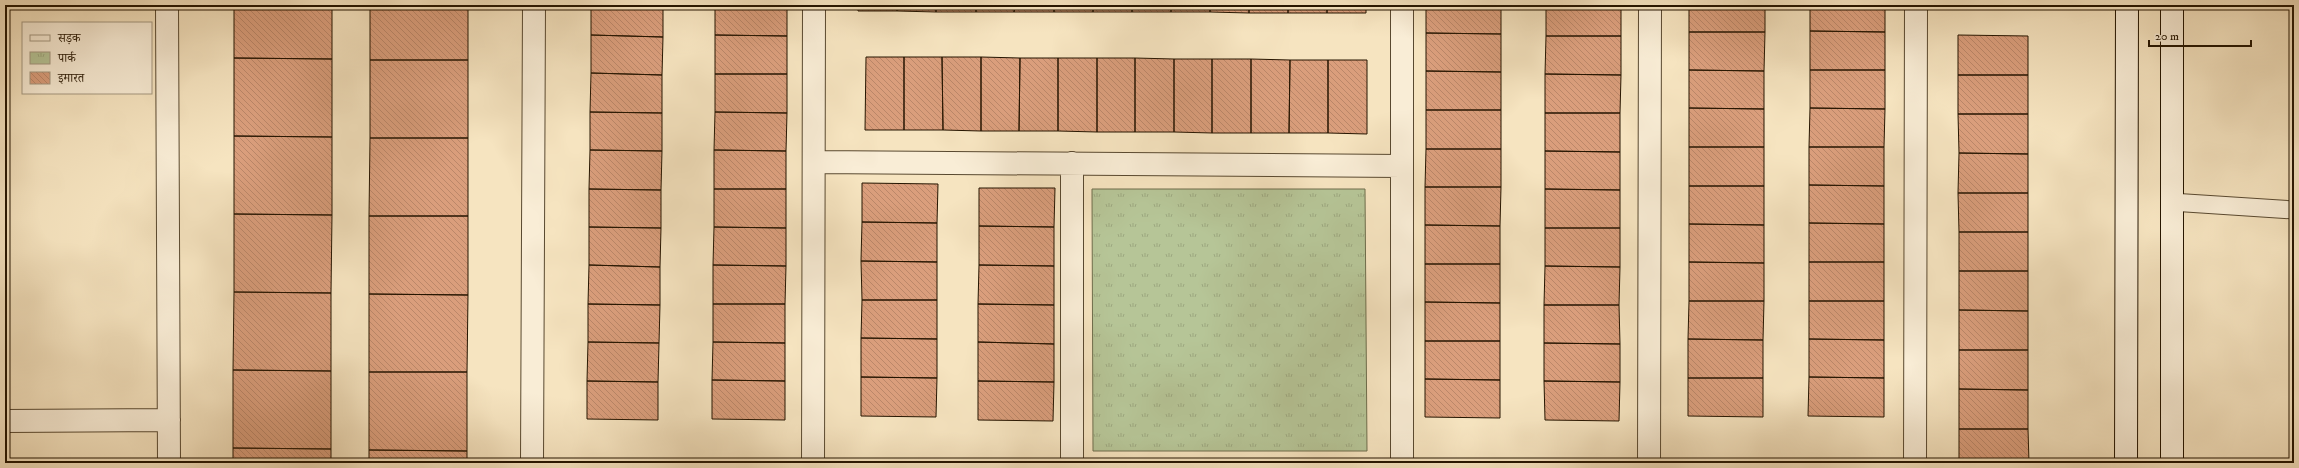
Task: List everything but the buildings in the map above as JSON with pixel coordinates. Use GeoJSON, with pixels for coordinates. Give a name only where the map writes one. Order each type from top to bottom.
{"type":"FeatureCollection","features":[{"type":"Feature","properties":{"kind":"street"},"geometry":{"type":"LineString","coordinates":[[167,5],[169,463]]}},
{"type":"Feature","properties":{"kind":"street"},"geometry":{"type":"LineString","coordinates":[[532,463],[534,5]]}},
{"type":"Feature","properties":{"kind":"street"},"geometry":{"type":"LineString","coordinates":[[813,463],[814,5]]}},
{"type":"Feature","properties":{"kind":"street"},"geometry":{"type":"LineString","coordinates":[[1402,5],[1402,463]]}},
{"type":"Feature","properties":{"kind":"street"},"geometry":{"type":"LineString","coordinates":[[1650,5],[1650,463]]}},
{"type":"Feature","properties":{"kind":"street"},"geometry":{"type":"LineString","coordinates":[[1915,463],[1916,5]]}},
{"type":"Feature","properties":{"kind":"street"},"geometry":{"type":"LineString","coordinates":[[2172,5],[2172,463]]}},
{"type":"Feature","properties":{"kind":"street"},"geometry":{"type":"LineString","coordinates":[[2125,8],[2126,463]]}},
{"type":"Feature","properties":{"kind":"street"},"geometry":{"type":"LineString","coordinates":[[814,162],[1402,166]]}},
{"type":"Feature","properties":{"kind":"street"},"geometry":{"type":"LineString","coordinates":[[1072,163],[1072,463]]}},
{"type":"Feature","properties":{"kind":"street"},"geometry":{"type":"LineString","coordinates":[[5,421],[169,420]]}},
{"type":"Feature","properties":{"kind":"lane"},"geometry":{"type":"LineString","coordinates":[[2171,202],[2294,210]]}},
{"type":"Feature","properties":{"kind":"green space"},"geometry":{"type":"Polygon","coordinates":[[[1092,189],[1365,189],[1367,451],[1093,451],[1092,189]]]}}]}
